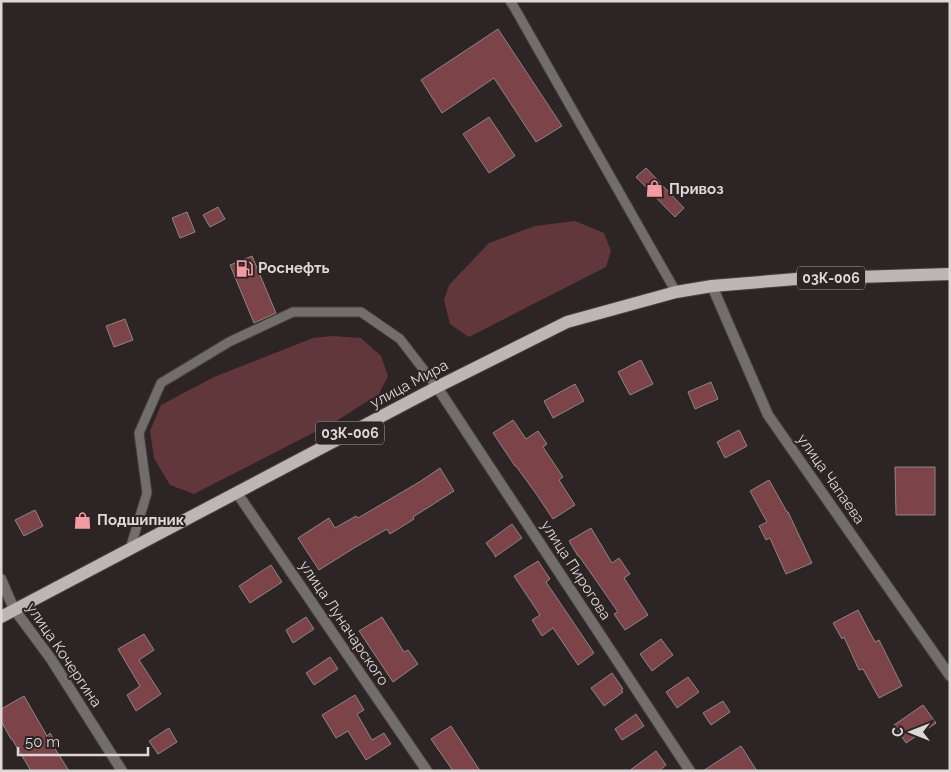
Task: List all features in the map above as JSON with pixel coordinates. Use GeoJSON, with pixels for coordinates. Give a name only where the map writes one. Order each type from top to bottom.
{"type":"FeatureCollection","features":[{"type":"Feature","properties":{"kind":"main road","name":"03К-006"},"geometry":{"type":"LineString","coordinates":[[712,286],[796,279],[950,274]]}},
{"type":"Feature","properties":{"kind":"main road","name":"улица Мира"},"geometry":{"type":"LineString","coordinates":[[1,617],[437,386],[566,322],[676,292],[712,286]]}},
{"type":"Feature","properties":{"kind":"street","name":"улица Чапаева"},"geometry":{"type":"LineString","coordinates":[[712,286],[768,415],[950,676]]}},
{"type":"Feature","properties":{"kind":"street","name":"улица Пирогова"},"geometry":{"type":"LineString","coordinates":[[437,386],[690,771]]}},
{"type":"Feature","properties":{"kind":"street","name":"улица Луначарского"},"geometry":{"type":"LineString","coordinates":[[237,493],[427,771]]}},
{"type":"Feature","properties":{"kind":"street","name":"улица Кочергина"},"geometry":{"type":"LineString","coordinates":[[1,579],[14,609],[51,659],[122,771]]}},
{"type":"Feature","properties":{"kind":"lane"},"geometry":{"type":"LineString","coordinates":[[510,1],[676,292]]}},
{"type":"Feature","properties":{"kind":"lane"},"geometry":{"type":"LineString","coordinates":[[130,549],[147,493],[139,433],[161,383],[229,342],[293,312],[362,312],[400,339],[437,386]]}},
{"type":"Feature","properties":{"kind":"shaded area"},"geometry":{"type":"Polygon","coordinates":[[[575,221],[604,233],[611,251],[606,267],[469,337],[450,324],[444,300],[449,285],[489,243],[535,226],[575,221]]]}},
{"type":"Feature","properties":{"kind":"shaded area"},"geometry":{"type":"Polygon","coordinates":[[[331,336],[361,338],[381,356],[388,376],[379,394],[338,420],[194,494],[170,485],[154,458],[150,431],[161,405],[214,377],[313,338],[331,336]]]}},
{"type":"Feature","properties":{"kind":"building"},"geometry":{"type":"Polygon","coordinates":[[[498,29],[562,126],[536,142],[494,78],[442,113],[421,80],[498,29]]]}},
{"type":"Feature","properties":{"kind":"building"},"geometry":{"type":"Polygon","coordinates":[[[489,117],[515,156],[489,173],[463,134],[489,117]]]}},
{"type":"Feature","properties":{"kind":"building"},"geometry":{"type":"Polygon","coordinates":[[[646,168],[684,208],[675,217],[636,177],[646,168]]]}},
{"type":"Feature","properties":{"kind":"building"},"geometry":{"type":"Polygon","coordinates":[[[218,207],[225,219],[210,227],[203,215],[218,207]]]}},
{"type":"Feature","properties":{"kind":"building"},"geometry":{"type":"Polygon","coordinates":[[[187,212],[195,232],[180,238],[172,218],[187,212]]]}},
{"type":"Feature","properties":{"kind":"building"},"geometry":{"type":"Polygon","coordinates":[[[252,256],[276,313],[254,323],[230,265],[252,256]]]}},
{"type":"Feature","properties":{"kind":"building"},"geometry":{"type":"Polygon","coordinates":[[[125,319],[133,340],[114,347],[106,326],[125,319]]]}},
{"type":"Feature","properties":{"kind":"building"},"geometry":{"type":"Polygon","coordinates":[[[641,360],[653,384],[630,395],[618,372],[641,360]]]}},
{"type":"Feature","properties":{"kind":"building"},"geometry":{"type":"Polygon","coordinates":[[[711,382],[718,399],[695,409],[688,392],[711,382]]]}},
{"type":"Feature","properties":{"kind":"building"},"geometry":{"type":"Polygon","coordinates":[[[575,384],[584,401],[553,418],[544,401],[575,384]]]}},
{"type":"Feature","properties":{"kind":"building"},"geometry":{"type":"Polygon","coordinates":[[[513,420],[526,439],[538,431],[547,444],[543,447],[563,477],[559,480],[575,505],[553,519],[493,433],[513,420]]]}},
{"type":"Feature","properties":{"kind":"building"},"geometry":{"type":"Polygon","coordinates":[[[739,430],[747,446],[725,458],[717,442],[739,430]]]}},
{"type":"Feature","properties":{"kind":"building"},"geometry":{"type":"Polygon","coordinates":[[[895,467],[935,467],[935,515],[896,515],[895,467]]]}},
{"type":"Feature","properties":{"kind":"building"},"geometry":{"type":"Polygon","coordinates":[[[440,468],[454,491],[390,534],[387,529],[319,570],[298,538],[329,518],[335,528],[356,516],[358,518],[440,468]]]}},
{"type":"Feature","properties":{"kind":"building"},"geometry":{"type":"Polygon","coordinates":[[[769,480],[788,512],[812,563],[786,574],[770,538],[766,540],[759,526],[767,522],[750,491],[769,480]]]}},
{"type":"Feature","properties":{"kind":"building"},"geometry":{"type":"Polygon","coordinates":[[[35,510],[43,526],[24,536],[15,520],[35,510]]]}},
{"type":"Feature","properties":{"kind":"building"},"geometry":{"type":"Polygon","coordinates":[[[512,524],[522,538],[495,557],[486,543],[512,524]]]}},
{"type":"Feature","properties":{"kind":"building"},"geometry":{"type":"Polygon","coordinates":[[[591,528],[612,563],[619,558],[630,574],[624,578],[648,615],[625,630],[614,614],[618,612],[569,541],[591,528]]]}},
{"type":"Feature","properties":{"kind":"building"},"geometry":{"type":"Polygon","coordinates":[[[538,561],[550,579],[546,582],[594,653],[578,665],[553,628],[542,636],[532,620],[540,615],[514,576],[538,561]]]}},
{"type":"Feature","properties":{"kind":"building"},"geometry":{"type":"Polygon","coordinates":[[[271,565],[282,582],[250,603],[239,586],[271,565]]]}},
{"type":"Feature","properties":{"kind":"building"},"geometry":{"type":"Polygon","coordinates":[[[858,610],[875,642],[879,640],[902,686],[879,698],[863,669],[859,670],[844,637],[842,639],[833,623],[858,610]]]}},
{"type":"Feature","properties":{"kind":"building"},"geometry":{"type":"Polygon","coordinates":[[[306,617],[314,629],[293,643],[286,630],[306,617]]]}},
{"type":"Feature","properties":{"kind":"building"},"geometry":{"type":"Polygon","coordinates":[[[382,617],[404,652],[408,650],[418,664],[393,682],[359,631],[382,617]]]}},
{"type":"Feature","properties":{"kind":"building"},"geometry":{"type":"Polygon","coordinates":[[[144,634],[154,650],[139,660],[161,694],[136,711],[127,695],[140,686],[118,649],[144,634]]]}},
{"type":"Feature","properties":{"kind":"building"},"geometry":{"type":"Polygon","coordinates":[[[661,639],[673,655],[652,671],[640,654],[661,639]]]}},
{"type":"Feature","properties":{"kind":"building"},"geometry":{"type":"Polygon","coordinates":[[[330,657],[338,669],[314,685],[306,673],[330,657]]]}},
{"type":"Feature","properties":{"kind":"building"},"geometry":{"type":"Polygon","coordinates":[[[612,673],[623,689],[621,690],[623,692],[604,706],[591,688],[612,673]]]}},
{"type":"Feature","properties":{"kind":"building"},"geometry":{"type":"Polygon","coordinates":[[[688,677],[699,692],[677,708],[666,692],[688,677]]]}},
{"type":"Feature","properties":{"kind":"building"},"geometry":{"type":"Polygon","coordinates":[[[355,695],[364,710],[357,714],[372,740],[384,733],[391,744],[366,760],[348,731],[336,738],[322,715],[355,695]]]}},
{"type":"Feature","properties":{"kind":"building"},"geometry":{"type":"Polygon","coordinates":[[[24,696],[47,736],[50,733],[57,745],[54,747],[69,771],[31,771],[11,739],[1,721],[1,709],[24,696]]]}},
{"type":"Feature","properties":{"kind":"building"},"geometry":{"type":"Polygon","coordinates":[[[723,701],[730,712],[711,725],[703,713],[723,701]]]}},
{"type":"Feature","properties":{"kind":"building"},"geometry":{"type":"Polygon","coordinates":[[[923,705],[936,723],[906,743],[894,725],[923,705]]]}},
{"type":"Feature","properties":{"kind":"building"},"geometry":{"type":"Polygon","coordinates":[[[636,714],[644,726],[622,740],[615,729],[636,714]]]}},
{"type":"Feature","properties":{"kind":"building"},"geometry":{"type":"Polygon","coordinates":[[[451,726],[480,771],[453,771],[431,739],[451,726]]]}},
{"type":"Feature","properties":{"kind":"building"},"geometry":{"type":"Polygon","coordinates":[[[169,728],[177,742],[158,754],[149,741],[169,728]]]}},
{"type":"Feature","properties":{"kind":"building"},"geometry":{"type":"Polygon","coordinates":[[[741,746],[757,771],[703,771],[741,746]]]}},
{"type":"Feature","properties":{"kind":"building"},"geometry":{"type":"Polygon","coordinates":[[[656,751],[666,765],[659,771],[629,771],[656,751]]]}},
{"type":"Feature","properties":{"kind":"place","name":"Привоз"},"geometry":{"type":"Point","coordinates":[655,189]}},
{"type":"Feature","properties":{"kind":"place","name":"Роснефть"},"geometry":{"type":"Point","coordinates":[244,268]}},
{"type":"Feature","properties":{"kind":"place","name":"Подшипник"},"geometry":{"type":"Point","coordinates":[83,520]}}]}
